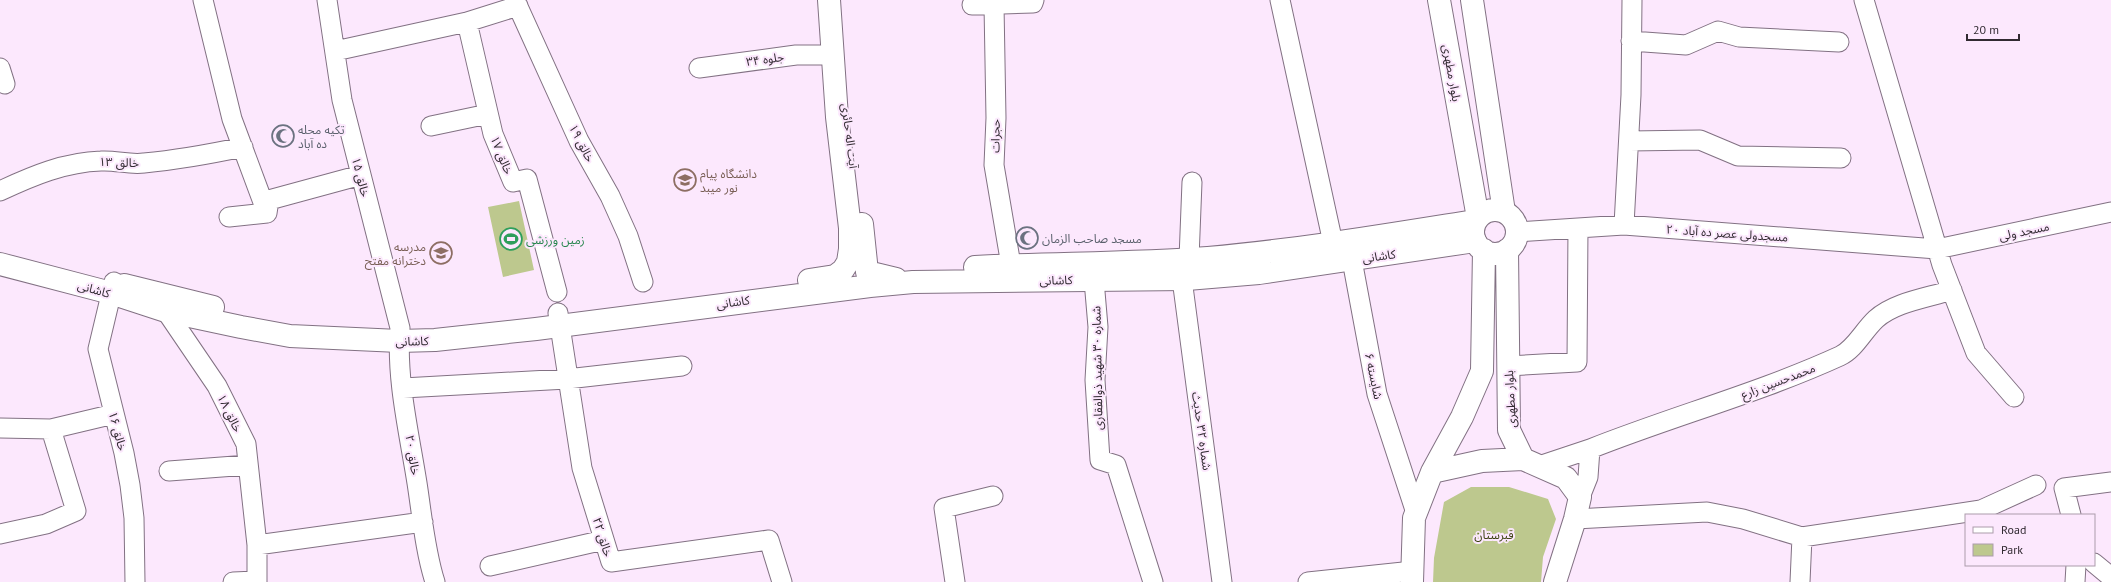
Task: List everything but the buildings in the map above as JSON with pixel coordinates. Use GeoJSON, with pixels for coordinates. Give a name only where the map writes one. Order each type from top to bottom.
{"type":"FeatureCollection","features":[{"type":"Feature","properties":{"kind":"street"},"geometry":{"type":"LineString","coordinates":[[203,0],[232,119],[267,213]]}},
{"type":"Feature","properties":{"kind":"street","name":"خالق ۱۵"},"geometry":{"type":"LineString","coordinates":[[327,0],[342,100],[400,335]]}},
{"type":"Feature","properties":{"kind":"street","name":"آیت اله حائری"},"geometry":{"type":"LineString","coordinates":[[829,0],[837,117],[850,228],[850,249],[848,262],[843,270],[835,276]]}},
{"type":"Feature","properties":{"kind":"street","name":"آیت اله حائری"},"geometry":{"type":"LineString","coordinates":[[838,0],[847,112],[867,272]]}},
{"type":"Feature","properties":{"kind":"street"},"geometry":{"type":"LineString","coordinates":[[972,5],[1033,3],[1034,0]]}},
{"type":"Feature","properties":{"kind":"street"},"geometry":{"type":"LineString","coordinates":[[1280,0],[1333,243],[1352,260]]}},
{"type":"Feature","properties":{"kind":"street","name":"بلوار مطهری"},"geometry":{"type":"LineString","coordinates":[[1413,576],[1414,518],[1432,472],[1462,417],[1482,372],[1478,233],[1439,0]]}},
{"type":"Feature","properties":{"kind":"street"},"geometry":{"type":"LineString","coordinates":[[1472,0],[1504,212]]}},
{"type":"Feature","properties":{"kind":"street"},"geometry":{"type":"LineString","coordinates":[[1624,226],[1629,141],[1632,0]]}},
{"type":"Feature","properties":{"kind":"street"},"geometry":{"type":"LineString","coordinates":[[1864,0],[1937,249],[1952,290],[1976,353],[2014,397]]}},
{"type":"Feature","properties":{"kind":"street","name":"خالق ۱۹"},"geometry":{"type":"LineString","coordinates":[[335,51],[467,22],[516,3],[579,140],[610,196],[628,236],[643,282]]}},
{"type":"Feature","properties":{"kind":"street","name":"حجرات"},"geometry":{"type":"LineString","coordinates":[[994,5],[996,118],[994,165],[1011,265]]}},
{"type":"Feature","properties":{"kind":"street","name":"خالق ۱۷"},"geometry":{"type":"LineString","coordinates":[[467,22],[493,134],[513,182],[528,179],[558,310]]}},
{"type":"Feature","properties":{"kind":"street"},"geometry":{"type":"LineString","coordinates":[[1631,41],[1686,46],[1718,31],[1739,37],[1839,42]]}},
{"type":"Feature","properties":{"kind":"street","name":"جلوه ۳۴"},"geometry":{"type":"LineString","coordinates":[[698,68],[796,55],[833,55]]}},
{"type":"Feature","properties":{"kind":"street"},"geometry":{"type":"LineString","coordinates":[[431,126],[488,114]]}},
{"type":"Feature","properties":{"kind":"street"},"geometry":{"type":"LineString","coordinates":[[1629,141],[1700,140],[1738,156],[1841,158]]}},
{"type":"Feature","properties":{"kind":"street","name":"خالق ۱۳"},"geometry":{"type":"LineString","coordinates":[[0,191],[26,178],[58,167],[101,160],[126,164],[142,163],[195,157],[242,147]]}},
{"type":"Feature","properties":{"kind":"street"},"geometry":{"type":"LineString","coordinates":[[267,213],[269,200],[361,175]]}},
{"type":"Feature","properties":{"kind":"street"},"geometry":{"type":"LineString","coordinates":[[1190,259],[1192,182]]}},
{"type":"Feature","properties":{"kind":"street"},"geometry":{"type":"LineString","coordinates":[[1492,210],[1504,212],[1513,220],[1512,241],[1496,254],[1478,233],[1484,213],[1492,210]]}},
{"type":"Feature","properties":{"kind":"street","name":"مسجد ولی"},"geometry":{"type":"LineString","coordinates":[[1937,249],[2111,212]]}},
{"type":"Feature","properties":{"kind":"street"},"geometry":{"type":"LineString","coordinates":[[229,217],[267,213]]}},
{"type":"Feature","properties":{"kind":"street","name":"مسجدولی عصر ده آباد ۲۰"},"geometry":{"type":"LineString","coordinates":[[1512,241],[1578,228],[1624,226],[1937,249]]}},
{"type":"Feature","properties":{"kind":"street"},"geometry":{"type":"LineString","coordinates":[[1508,366],[1577,362],[1578,228]]}},
{"type":"Feature","properties":{"kind":"street","name":"کاشانی"},"geometry":{"type":"LineString","coordinates":[[0,264],[112,288],[290,336],[400,335],[435,340],[558,310],[754,289],[867,272],[1011,265],[1190,259],[1309,247],[1333,243],[1478,233]]}},
{"type":"Feature","properties":{"kind":"street","name":"کاشانی"},"geometry":{"type":"LineString","coordinates":[[558,310],[810,292],[912,282],[1182,279],[1259,273],[1352,260],[1478,233]]}},
{"type":"Feature","properties":{"kind":"street","name":"بلوار مطهری"},"geometry":{"type":"LineString","coordinates":[[1512,241],[1508,366],[1509,430],[1531,463]]}},
{"type":"Feature","properties":{"kind":"street","name":"کاشانی"},"geometry":{"type":"LineString","coordinates":[[0,248],[112,288]]}},
{"type":"Feature","properties":{"kind":"street","name":"شایسته ۶"},"geometry":{"type":"LineString","coordinates":[[1352,260],[1377,394],[1416,513]]}},
{"type":"Feature","properties":{"kind":"street"},"geometry":{"type":"LineString","coordinates":[[867,272],[912,282]]}},
{"type":"Feature","properties":{"kind":"street"},"geometry":{"type":"LineString","coordinates":[[810,292],[835,276]]}},
{"type":"Feature","properties":{"kind":"street","name":"شماره ۳۲ حدیث"},"geometry":{"type":"LineString","coordinates":[[1182,279],[1222,582]]}},
{"type":"Feature","properties":{"kind":"street","name":"شماره ۳۰ شهید ذوالفقاری"},"geometry":{"type":"LineString","coordinates":[[1094,280],[1098,327],[1095,380],[1100,460],[1116,465],[1153,582]]}},
{"type":"Feature","properties":{"kind":"street","name":"خالق ۱۶"},"geometry":{"type":"LineString","coordinates":[[112,288],[98,349],[124,453],[130,485],[134,518],[135,582]]}},
{"type":"Feature","properties":{"kind":"street","name":"محمدحسین زارع"},"geometry":{"type":"LineString","coordinates":[[1531,463],[1590,449],[1638,430],[1722,402],[1816,367],[1850,352],[1864,332],[1876,319],[1891,308],[1952,290]]}},
{"type":"Feature","properties":{"kind":"street","name":"خالق ۱۸"},"geometry":{"type":"LineString","coordinates":[[169,304],[217,386],[246,444],[257,545],[257,581]]}},
{"type":"Feature","properties":{"kind":"street","name":"خالق ۲۲"},"geometry":{"type":"LineString","coordinates":[[558,310],[567,378],[582,468],[611,562],[769,540],[782,582]]}},
{"type":"Feature","properties":{"kind":"street","name":"خالق ۲۰"},"geometry":{"type":"LineString","coordinates":[[400,335],[402,388],[423,522],[435,582]]}},
{"type":"Feature","properties":{"kind":"street"},"geometry":{"type":"LineString","coordinates":[[402,388],[567,378],[682,366]]}},
{"type":"Feature","properties":{"kind":"street"},"geometry":{"type":"LineString","coordinates":[[0,428],[51,429],[114,414]]}},
{"type":"Feature","properties":{"kind":"street"},"geometry":{"type":"LineString","coordinates":[[0,534],[46,524],[76,511],[51,429]]}},
{"type":"Feature","properties":{"kind":"street"},"geometry":{"type":"LineString","coordinates":[[1554,582],[1575,519],[1580,497],[1588,477],[1590,449]]}},
{"type":"Feature","properties":{"kind":"street"},"geometry":{"type":"LineString","coordinates":[[1432,472],[1482,461],[1531,463],[1566,478],[1580,497]]}},
{"type":"Feature","properties":{"kind":"street"},"geometry":{"type":"LineString","coordinates":[[169,471],[248,465]]}},
{"type":"Feature","properties":{"kind":"street"},"geometry":{"type":"LineString","coordinates":[[2070,514],[2064,488],[2111,482]]}},
{"type":"Feature","properties":{"kind":"street"},"geometry":{"type":"LineString","coordinates":[[1575,519],[1707,512],[1743,519],[1802,536],[1981,510],[2036,485]]}},
{"type":"Feature","properties":{"kind":"street"},"geometry":{"type":"LineString","coordinates":[[955,582],[944,508],[993,496]]}},
{"type":"Feature","properties":{"kind":"street"},"geometry":{"type":"LineString","coordinates":[[257,545],[423,522]]}},
{"type":"Feature","properties":{"kind":"street"},"geometry":{"type":"LineString","coordinates":[[1800,582],[1802,536]]}},
{"type":"Feature","properties":{"kind":"street"},"geometry":{"type":"LineString","coordinates":[[490,566],[604,540]]}},
{"type":"Feature","properties":{"kind":"street"},"geometry":{"type":"LineString","coordinates":[[2095,564],[2111,577]]}},
{"type":"Feature","properties":{"kind":"street"},"geometry":{"type":"LineString","coordinates":[[2075,582],[2076,566]]}},
{"type":"Feature","properties":{"kind":"street"},"geometry":{"type":"LineString","coordinates":[[1308,582],[1413,576]]}},
{"type":"Feature","properties":{"kind":"street"},"geometry":{"type":"LineString","coordinates":[[233,582],[257,581]]}},
{"type":"Feature","properties":{"kind":"green space","name":"زمین ورزشی"},"geometry":{"type":"Polygon","coordinates":[[[519,201],[534,270],[503,277],[488,207],[519,201]]]}},
{"type":"Feature","properties":{"kind":"green space","name":"قبرستان"},"geometry":{"type":"Polygon","coordinates":[[[1471,487],[1509,487],[1548,499],[1556,519],[1543,557],[1541,582],[1433,582],[1434,558],[1444,502],[1471,487]]]}},
{"type":"Feature","properties":{"kind":"place","name":"تکیه محله ده آباد"},"geometry":{"type":"Point","coordinates":[283,136]}},
{"type":"Feature","properties":{"kind":"place","name":"دانشگاه پیام نور میبد"},"geometry":{"type":"Point","coordinates":[685,180]}},
{"type":"Feature","properties":{"kind":"place","name":"مسجد صاحب الزمان"},"geometry":{"type":"Point","coordinates":[1027,238]}},
{"type":"Feature","properties":{"kind":"place","name":"زمین ورزشی"},"geometry":{"type":"Point","coordinates":[511,239]}},
{"type":"Feature","properties":{"kind":"place","name":"مدرسه دخترانه مفتح"},"geometry":{"type":"Point","coordinates":[441,253]}}]}
